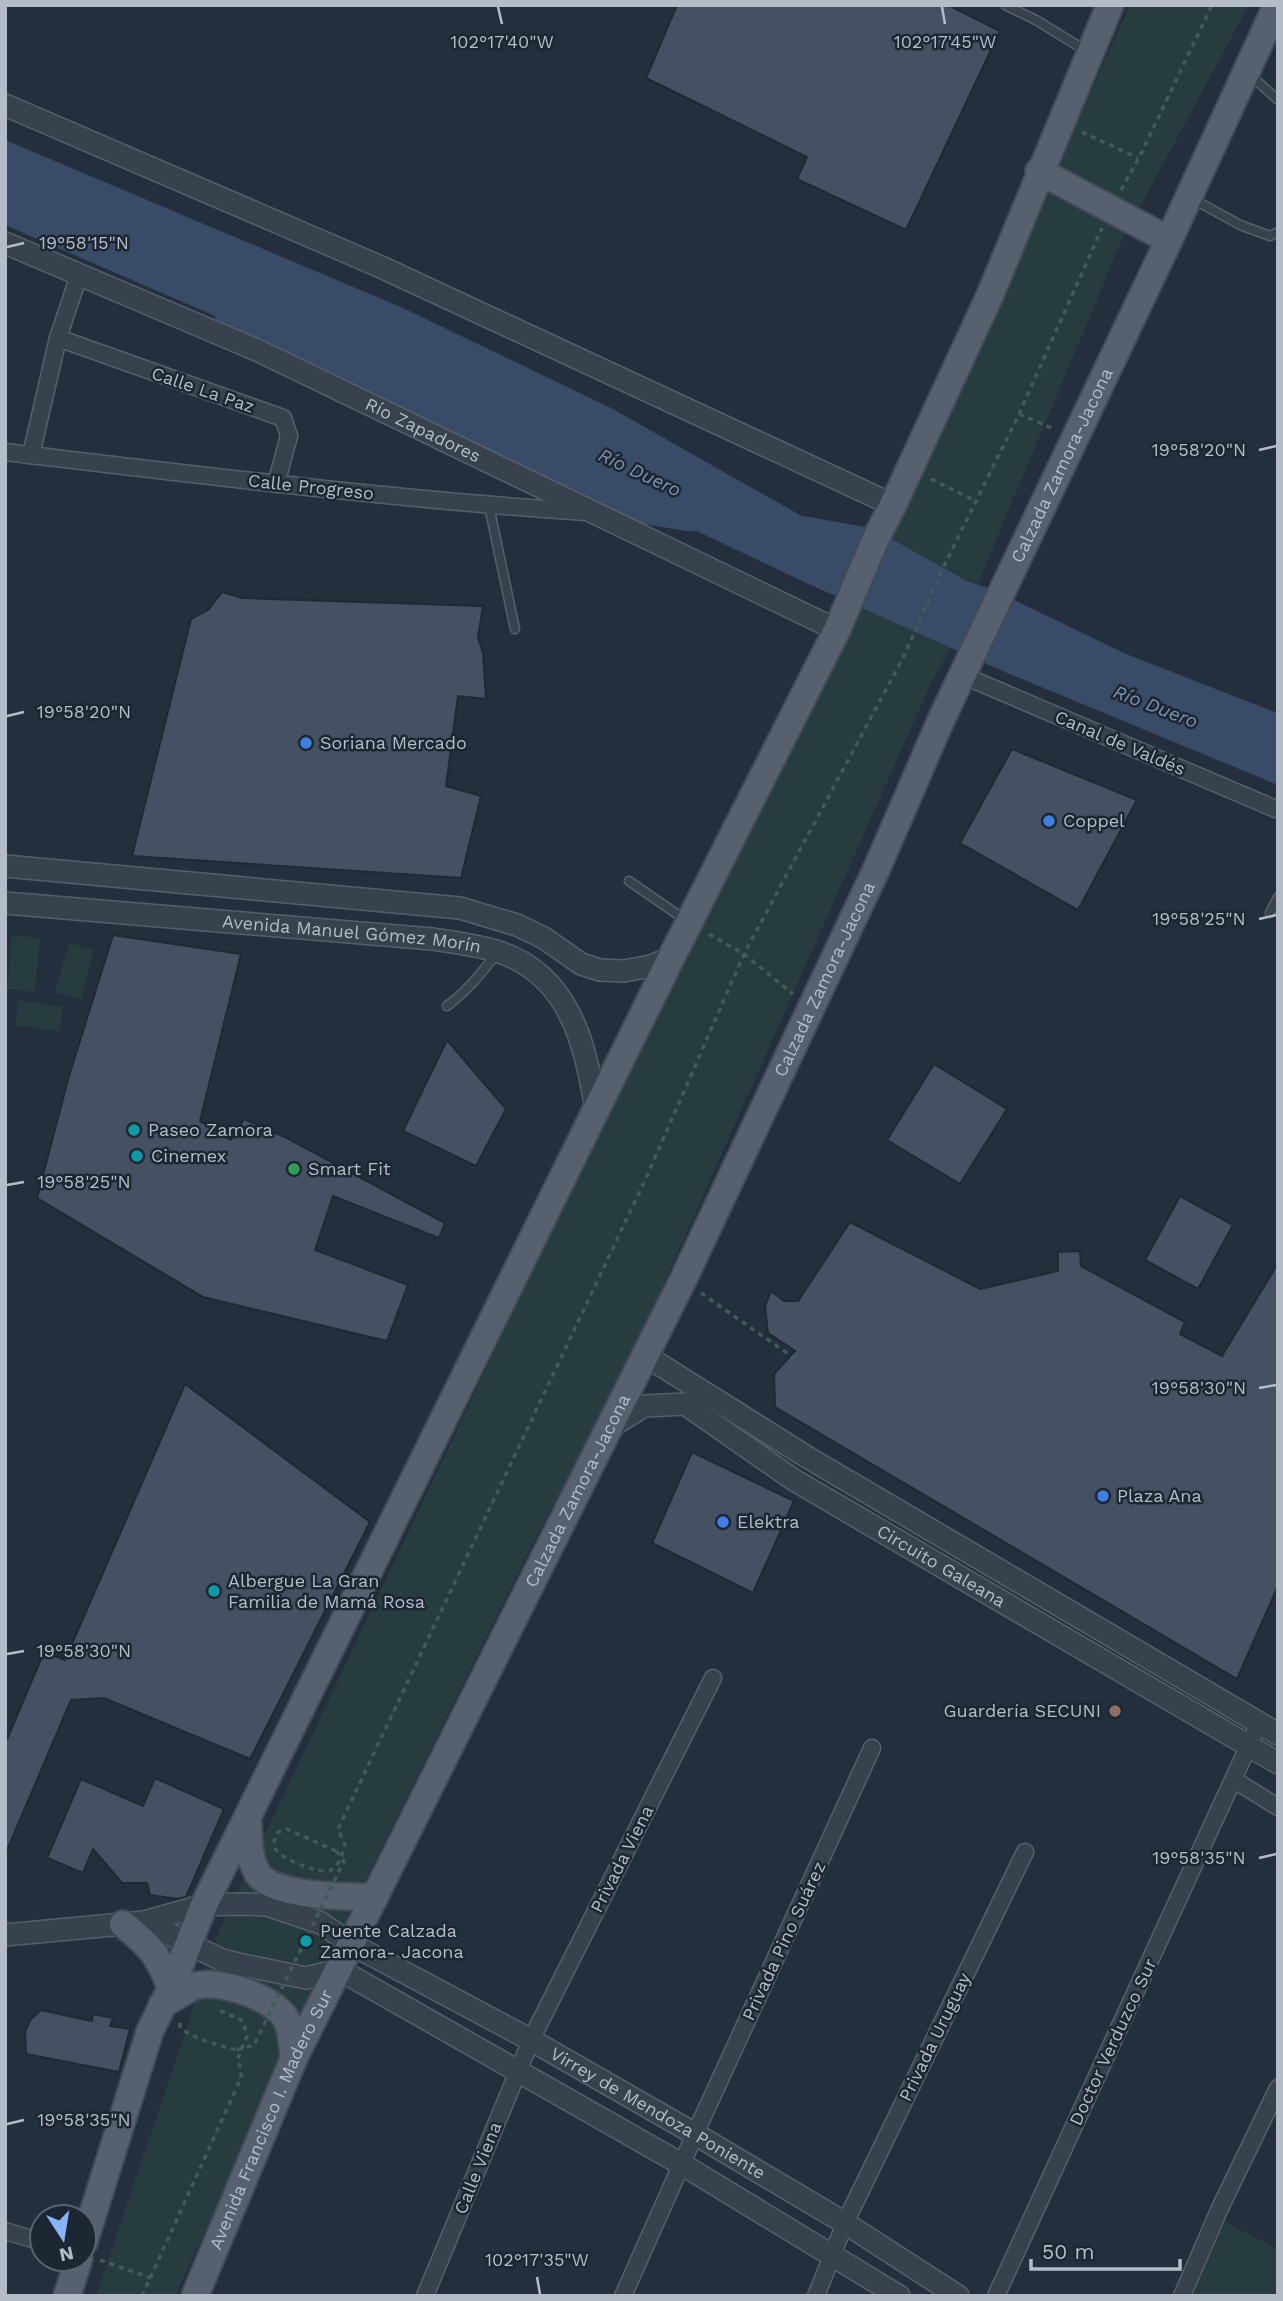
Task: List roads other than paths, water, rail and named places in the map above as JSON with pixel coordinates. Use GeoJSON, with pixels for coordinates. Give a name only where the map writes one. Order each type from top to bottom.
{"type":"FeatureCollection","features":[{"type":"Feature","properties":{"kind":"main road"},"geometry":{"type":"LineString","coordinates":[[98,2211],[150,2031],[171,2002],[204,1906],[840,621],[991,293],[1110,5]]}},
{"type":"Feature","properties":{"kind":"main road","name":"Calzada Zamora-Jacona"},"geometry":{"type":"LineString","coordinates":[[351,1944],[683,1280],[877,868],[940,720],[1169,240],[1277,5]]}},
{"type":"Feature","properties":{"kind":"main road"},"geometry":{"type":"LineString","coordinates":[[1040,171],[1169,240]]}},
{"type":"Feature","properties":{"kind":"main road"},"geometry":{"type":"LineString","coordinates":[[248,1818],[250,1855],[259,1875],[270,1884],[309,1894],[375,1897]]}},
{"type":"Feature","properties":{"kind":"main road"},"geometry":{"type":"LineString","coordinates":[[134,1923],[159,1957],[171,2002]]}},
{"type":"Feature","properties":{"kind":"main road","name":"Avenida Francisco I. Madero Sur"},"geometry":{"type":"LineString","coordinates":[[195,2296],[294,2058],[351,1944]]}},
{"type":"Feature","properties":{"kind":"main road"},"geometry":{"type":"LineString","coordinates":[[171,2002],[196,1986],[214,1983],[246,1992],[274,2006],[287,2019],[294,2058]]}},
{"type":"Feature","properties":{"kind":"main road"},"geometry":{"type":"LineString","coordinates":[[67,2296],[77,2273]]}},
{"type":"Feature","properties":{"kind":"street"},"geometry":{"type":"LineString","coordinates":[[5,105],[381,267],[893,505]]}},
{"type":"Feature","properties":{"kind":"street","name":"Río Zapadores"},"geometry":{"type":"LineString","coordinates":[[5,243],[259,351],[592,512],[840,621]]}},
{"type":"Feature","properties":{"kind":"street"},"geometry":{"type":"LineString","coordinates":[[31,455],[58,338],[79,275]]}},
{"type":"Feature","properties":{"kind":"street","name":"Calle La Paz"},"geometry":{"type":"LineString","coordinates":[[58,338],[283,418],[289,436],[276,484]]}},
{"type":"Feature","properties":{"kind":"street","name":"Calle Progreso"},"geometry":{"type":"LineString","coordinates":[[5,452],[489,506],[592,512]]}},
{"type":"Feature","properties":{"kind":"street","name":"Canal de Valdés"},"geometry":{"type":"LineString","coordinates":[[965,670],[1278,810]]}},
{"type":"Feature","properties":{"kind":"street","name":"Avenida Manuel Gómez Morín"},"geometry":{"type":"LineString","coordinates":[[5,866],[460,908],[517,925],[544,938],[581,964],[600,970],[637,968],[671,958]]}},
{"type":"Feature","properties":{"kind":"street","name":"Avenida Manuel Gómez Morín"},"geometry":{"type":"LineString","coordinates":[[5,903],[432,939],[497,951],[536,971],[552,985],[565,1005],[584,1049],[596,1111]]}},
{"type":"Feature","properties":{"kind":"street","name":"Circuito Galeana"},"geometry":{"type":"LineString","coordinates":[[646,1356],[807,1457],[1278,1734]]}},
{"type":"Feature","properties":{"kind":"street","name":"Circuito Galeana"},"geometry":{"type":"LineString","coordinates":[[607,1429],[644,1406],[685,1405],[794,1480],[1278,1763]]}},
{"type":"Feature","properties":{"kind":"street"},"geometry":{"type":"LineString","coordinates":[[794,1480],[807,1457]]}},
{"type":"Feature","properties":{"kind":"street","name":"Privada Viena"},"geometry":{"type":"LineString","coordinates":[[531,2040],[713,1678]]}},
{"type":"Feature","properties":{"kind":"street","name":"Doctor Verduzco Sur"},"geometry":{"type":"LineString","coordinates":[[996,2296],[1259,1723]]}},
{"type":"Feature","properties":{"kind":"street","name":"Privada Pino Suárez"},"geometry":{"type":"LineString","coordinates":[[624,2296],[695,2134],[872,1748]]}},
{"type":"Feature","properties":{"kind":"street"},"geometry":{"type":"LineString","coordinates":[[1232,1784],[1278,1807]]}},
{"type":"Feature","properties":{"kind":"street","name":"Privada Uruguay"},"geometry":{"type":"LineString","coordinates":[[816,2296],[845,2223],[1025,1852]]}},
{"type":"Feature","properties":{"kind":"street","name":"Virrey de Mendoza Poniente"},"geometry":{"type":"LineString","coordinates":[[5,1936],[134,1923],[204,1906],[267,1905],[321,1923],[351,1944],[531,2040],[695,2134],[845,2223],[958,2296]]}},
{"type":"Feature","properties":{"kind":"street"},"geometry":{"type":"LineString","coordinates":[[134,1923],[190,1943],[222,1960],[306,1978],[340,1970]]}},
{"type":"Feature","properties":{"kind":"street","name":"Virrey de Mendoza Poniente"},"geometry":{"type":"LineString","coordinates":[[340,1970],[683,2165],[899,2296]]}},
{"type":"Feature","properties":{"kind":"street","name":"Calle Viena"},"geometry":{"type":"LineString","coordinates":[[425,2296],[531,2040]]}},
{"type":"Feature","properties":{"kind":"street"},"geometry":{"type":"LineString","coordinates":[[1182,2296],[1220,2208],[1278,2088]]}},
{"type":"Feature","properties":{"kind":"street"},"geometry":{"type":"LineString","coordinates":[[5,2231],[28,2238]]}},
{"type":"Feature","properties":{"kind":"lane"},"geometry":{"type":"LineString","coordinates":[[1005,5],[1036,20],[1090,54]]}},
{"type":"Feature","properties":{"kind":"lane"},"geometry":{"type":"LineString","coordinates":[[1246,72],[1278,100]]}},
{"type":"Feature","properties":{"kind":"lane"},"geometry":{"type":"LineString","coordinates":[[1189,196],[1240,225],[1270,236],[1278,232]]}},
{"type":"Feature","properties":{"kind":"lane"},"geometry":{"type":"LineString","coordinates":[[489,506],[515,629]]}},
{"type":"Feature","properties":{"kind":"lane"},"geometry":{"type":"LineString","coordinates":[[629,881],[689,923]]}},
{"type":"Feature","properties":{"kind":"lane"},"geometry":{"type":"LineString","coordinates":[[1270,913],[1278,897]]}},
{"type":"Feature","properties":{"kind":"lane"},"geometry":{"type":"LineString","coordinates":[[447,1006],[478,978],[497,951]]}},
{"type":"Feature","properties":{"kind":"water","name":"Río Duero"},"geometry":{"type":"Polygon","coordinates":[[[5,140],[403,308],[611,408],[814,523],[1017,627],[1166,690],[1278,721],[1278,785],[1005,672],[802,581],[552,462],[5,225],[5,140]]]}},
{"type":"Feature","properties":{"kind":"waterway"},"geometry":{"type":"LineString","coordinates":[[232,322],[619,502],[691,514]]}},
{"type":"Feature","properties":{"kind":"waterway","name":"Río Duero"},"geometry":{"type":"LineString","coordinates":[[805,534],[866,545],[960,597],[984,605],[1119,670],[1278,732]]}},
{"type":"Feature","properties":{"kind":"place","name":"Soriana Mercado"},"geometry":{"type":"Point","coordinates":[306,743]}},
{"type":"Feature","properties":{"kind":"place","name":"Coppel"},"geometry":{"type":"Point","coordinates":[1049,821]}},
{"type":"Feature","properties":{"kind":"place","name":"Paseo Zamora"},"geometry":{"type":"Point","coordinates":[134,1130]}},
{"type":"Feature","properties":{"kind":"place","name":"Cinemex"},"geometry":{"type":"Point","coordinates":[137,1156]}},
{"type":"Feature","properties":{"kind":"place","name":"Smart Fit"},"geometry":{"type":"Point","coordinates":[294,1169]}},
{"type":"Feature","properties":{"kind":"place","name":"Plaza Ana"},"geometry":{"type":"Point","coordinates":[1103,1496]}},
{"type":"Feature","properties":{"kind":"place","name":"Elektra"},"geometry":{"type":"Point","coordinates":[723,1522]}},
{"type":"Feature","properties":{"kind":"place","name":"Albergue La Gran Familia de Mamá Rosa"},"geometry":{"type":"Point","coordinates":[214,1591]}},
{"type":"Feature","properties":{"kind":"place","name":"Guardería SECUNI"},"geometry":{"type":"Point","coordinates":[1115,1711]}},
{"type":"Feature","properties":{"kind":"place","name":"Puente Calzada Zamora- Jacona"},"geometry":{"type":"Point","coordinates":[306,1941]}}]}
